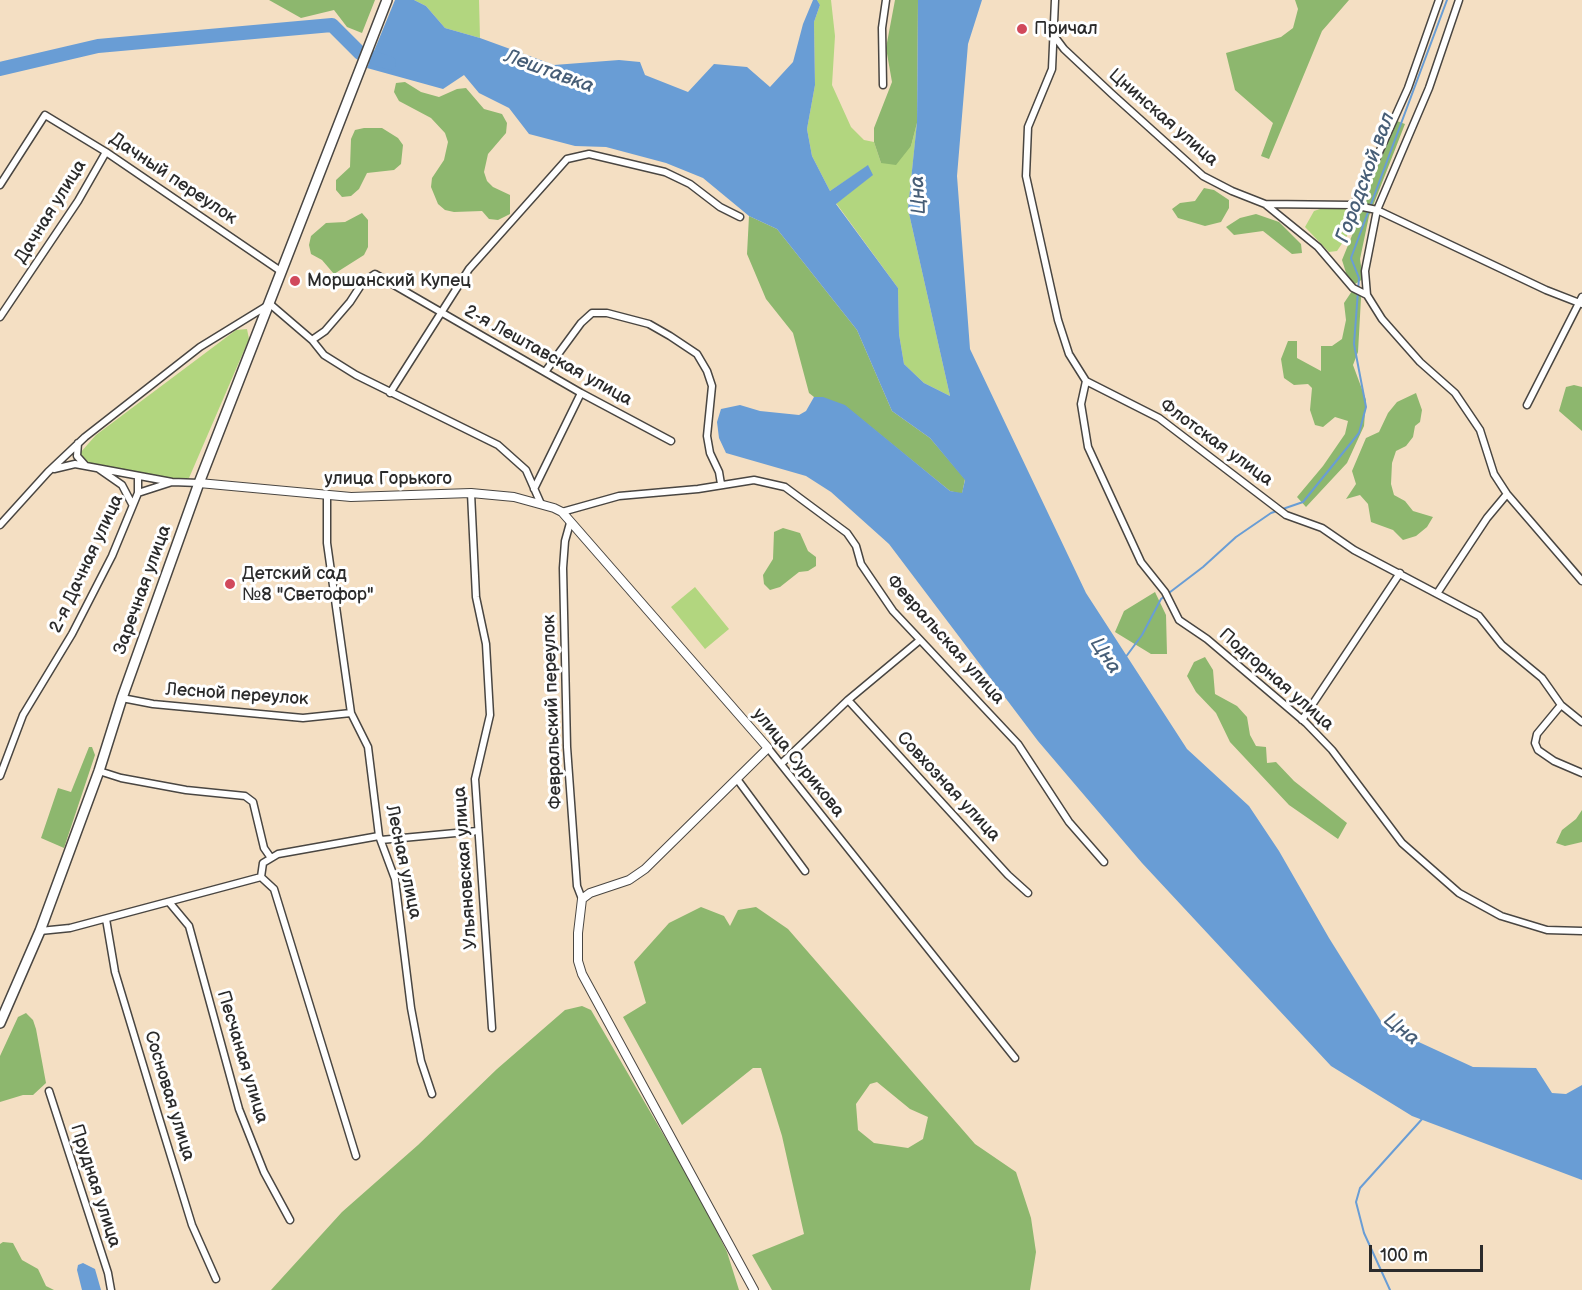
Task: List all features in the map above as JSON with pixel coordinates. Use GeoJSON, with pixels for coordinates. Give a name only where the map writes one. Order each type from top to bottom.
{"type":"FeatureCollection","features":[{"type":"Feature","properties":{"kind":"main road"},"geometry":{"type":"LineString","coordinates":[[262,324],[387,0]]}},
{"type":"Feature","properties":{"kind":"main road","name":"Заречная улица"},"geometry":{"type":"LineString","coordinates":[[0,1023],[40,931],[99,771],[122,698],[199,483],[262,324]]}},
{"type":"Feature","properties":{"kind":"street"},"geometry":{"type":"LineString","coordinates":[[883,85],[882,28],[886,0]]}},
{"type":"Feature","properties":{"kind":"street"},"geometry":{"type":"LineString","coordinates":[[1055,0],[1052,69],[1028,127],[1026,176],[1058,320],[1069,354],[1086,381]]}},
{"type":"Feature","properties":{"kind":"street"},"geometry":{"type":"LineString","coordinates":[[1353,205],[1363,188],[1408,88],[1439,0]]}},
{"type":"Feature","properties":{"kind":"street"},"geometry":{"type":"LineString","coordinates":[[1368,295],[1365,271],[1374,209],[1429,88],[1459,0]]}},
{"type":"Feature","properties":{"kind":"street","name":"Цнинская улица"},"geometry":{"type":"LineString","coordinates":[[1055,37],[1064,49],[1203,176],[1265,204],[1318,247],[1353,288],[1368,295],[1389,328],[1420,362],[1455,393],[1480,430],[1494,474],[1507,494],[1582,581]]}},
{"type":"Feature","properties":{"kind":"street","name":"Дачный переулок"},"geometry":{"type":"LineString","coordinates":[[0,185],[45,116],[106,152],[282,272]]}},
{"type":"Feature","properties":{"kind":"street","name":"Дачная улица"},"geometry":{"type":"LineString","coordinates":[[0,317],[78,201],[106,152]]}},
{"type":"Feature","properties":{"kind":"street"},"geometry":{"type":"LineString","coordinates":[[390,393],[469,269],[502,229],[567,159],[589,154],[665,172],[690,184],[720,207],[740,217]]}},
{"type":"Feature","properties":{"kind":"street","name":"Цнинская улица"},"geometry":{"type":"LineString","coordinates":[[1265,204],[1353,205],[1374,209],[1537,285],[1581,301]]}},
{"type":"Feature","properties":{"kind":"street","name":"2-я Лештавская улица"},"geometry":{"type":"LineString","coordinates":[[312,340],[325,331],[369,276],[380,276],[581,393],[671,441]]}},
{"type":"Feature","properties":{"kind":"street"},"geometry":{"type":"LineString","coordinates":[[1527,405],[1581,301]]}},
{"type":"Feature","properties":{"kind":"street"},"geometry":{"type":"LineString","coordinates":[[0,525],[78,443],[200,347],[270,304],[312,340],[324,355],[426,412],[466,427],[498,445],[526,470],[541,504],[562,512]]}},
{"type":"Feature","properties":{"kind":"street"},"geometry":{"type":"LineString","coordinates":[[545,372],[581,323],[592,313],[608,313],[649,324],[670,336],[697,354],[707,371],[712,386],[707,436],[710,453],[719,472],[721,484]]}},
{"type":"Feature","properties":{"kind":"street"},"geometry":{"type":"LineString","coordinates":[[245,318],[262,324]]}},
{"type":"Feature","properties":{"kind":"street","name":"Флотская улица"},"geometry":{"type":"LineString","coordinates":[[1086,381],[1160,418],[1284,513],[1322,528],[1354,550],[1438,592],[1479,616],[1502,645],[1542,678],[1561,705],[1582,722]]}},
{"type":"Feature","properties":{"kind":"street","name":"Подгорная улица"},"geometry":{"type":"LineString","coordinates":[[1086,381],[1081,404],[1088,447],[1141,562],[1165,592],[1179,620],[1207,639],[1302,720],[1332,750],[1402,843],[1459,893],[1501,916],[1547,930],[1582,931]]}},
{"type":"Feature","properties":{"kind":"street"},"geometry":{"type":"LineString","coordinates":[[534,489],[581,393]]}},
{"type":"Feature","properties":{"kind":"street"},"geometry":{"type":"LineString","coordinates":[[78,443],[77,456],[86,465]]}},
{"type":"Feature","properties":{"kind":"street"},"geometry":{"type":"LineString","coordinates":[[48,472],[67,464],[86,465],[172,482],[199,483]]}},
{"type":"Feature","properties":{"kind":"street"},"geometry":{"type":"LineString","coordinates":[[96,467],[122,485],[132,504]]}},
{"type":"Feature","properties":{"kind":"street"},"geometry":{"type":"LineString","coordinates":[[138,476],[138,493],[172,482]]}},
{"type":"Feature","properties":{"kind":"street","name":"Февральская улица"},"geometry":{"type":"LineString","coordinates":[[562,512],[619,496],[754,480],[770,481],[785,487],[835,523],[852,540],[861,564],[874,585],[920,640],[990,710],[1018,744],[1069,822],[1104,862]]}},
{"type":"Feature","properties":{"kind":"street","name":"улица Горького"},"geometry":{"type":"LineString","coordinates":[[199,483],[351,497],[471,493],[514,497],[541,504]]}},
{"type":"Feature","properties":{"kind":"street","name":"2-я Дачная улица"},"geometry":{"type":"LineString","coordinates":[[0,776],[23,715],[72,634],[112,556],[138,493]]}},
{"type":"Feature","properties":{"kind":"street","name":"Ульяновская улица"},"geometry":{"type":"LineString","coordinates":[[471,493],[476,597],[486,644],[490,715],[475,779],[492,1028]]}},
{"type":"Feature","properties":{"kind":"street"},"geometry":{"type":"LineString","coordinates":[[1438,592],[1487,518],[1507,494]]}},
{"type":"Feature","properties":{"kind":"street","name":"Лесная улица"},"geometry":{"type":"LineString","coordinates":[[327,495],[327,543],[351,713],[368,747],[380,838],[395,879],[411,1008],[421,1061],[432,1094]]}},
{"type":"Feature","properties":{"kind":"street","name":"улица Сурикова"},"geometry":{"type":"LineString","coordinates":[[562,512],[768,748],[1016,1058]]}},
{"type":"Feature","properties":{"kind":"street","name":"Февральский переулок"},"geometry":{"type":"LineString","coordinates":[[570,523],[565,541],[563,568],[567,747],[577,886],[582,899]]}},
{"type":"Feature","properties":{"kind":"street"},"geometry":{"type":"LineString","coordinates":[[1302,720],[1400,573]]}},
{"type":"Feature","properties":{"kind":"street"},"geometry":{"type":"LineString","coordinates":[[781,764],[848,700],[920,640]]}},
{"type":"Feature","properties":{"kind":"street","name":"Лесной переулок"},"geometry":{"type":"LineString","coordinates":[[122,698],[153,704],[303,718],[351,713]]}},
{"type":"Feature","properties":{"kind":"street","name":"Совхозная улица"},"geometry":{"type":"LineString","coordinates":[[848,700],[1008,875],[1028,893]]}},
{"type":"Feature","properties":{"kind":"street"},"geometry":{"type":"LineString","coordinates":[[1561,705],[1537,734],[1538,750],[1554,761],[1582,772]]}},
{"type":"Feature","properties":{"kind":"street"},"geometry":{"type":"LineString","coordinates":[[754,1290],[582,974],[578,960],[578,933],[582,899],[590,893],[628,880],[645,869],[768,748]]}},
{"type":"Feature","properties":{"kind":"street"},"geometry":{"type":"LineString","coordinates":[[99,771],[121,778],[186,790],[245,796],[253,802],[264,848],[271,858]]}},
{"type":"Feature","properties":{"kind":"street"},"geometry":{"type":"LineString","coordinates":[[737,779],[805,871]]}},
{"type":"Feature","properties":{"kind":"street"},"geometry":{"type":"LineString","coordinates":[[261,877],[263,862],[271,858],[380,838],[477,831]]}},
{"type":"Feature","properties":{"kind":"street"},"geometry":{"type":"LineString","coordinates":[[40,931],[70,928],[261,877]]}},
{"type":"Feature","properties":{"kind":"street"},"geometry":{"type":"LineString","coordinates":[[261,877],[274,889],[356,1156]]}},
{"type":"Feature","properties":{"kind":"street","name":"Песчаная улица"},"geometry":{"type":"LineString","coordinates":[[170,902],[189,926],[239,1109],[264,1172],[290,1220]]}},
{"type":"Feature","properties":{"kind":"street","name":"Сосновая улица"},"geometry":{"type":"LineString","coordinates":[[106,918],[115,972],[160,1121],[192,1225],[216,1279]]}},
{"type":"Feature","properties":{"kind":"street","name":"Прудная улица"},"geometry":{"type":"LineString","coordinates":[[49,1091],[108,1273],[111,1290]]}},
{"type":"Feature","properties":{"kind":"green space"},"geometry":{"type":"Polygon","coordinates":[[[269,0],[375,0],[362,33],[347,27],[334,10],[301,18],[269,0]]]}},
{"type":"Feature","properties":{"kind":"green space"},"geometry":{"type":"Polygon","coordinates":[[[414,0],[479,0],[480,38],[445,28],[426,6],[414,0]]]}},
{"type":"Feature","properties":{"kind":"green space"},"geometry":{"type":"Polygon","coordinates":[[[817,0],[831,0],[835,36],[832,85],[851,127],[864,140],[874,142],[881,163],[911,146],[917,123],[908,209],[950,396],[924,383],[904,364],[899,334],[898,288],[836,203],[872,175],[868,166],[830,191],[812,156],[807,129],[815,85],[814,22],[820,5],[817,0]]]}},
{"type":"Feature","properties":{"kind":"green space"},"geometry":{"type":"Polygon","coordinates":[[[895,0],[918,0],[917,123],[911,146],[896,165],[881,163],[874,142],[874,128],[892,82],[886,48],[895,0]]]}},
{"type":"Feature","properties":{"kind":"green space"},"geometry":{"type":"Polygon","coordinates":[[[1295,0],[1349,0],[1322,31],[1269,159],[1261,156],[1273,123],[1235,90],[1226,53],[1281,37],[1293,28],[1298,9],[1295,0]]]}},
{"type":"Feature","properties":{"kind":"green space"},"geometry":{"type":"Polygon","coordinates":[[[405,82],[421,92],[439,97],[457,89],[466,88],[484,109],[502,114],[507,123],[506,133],[488,154],[484,172],[487,181],[493,187],[510,195],[510,214],[498,220],[489,219],[482,211],[454,212],[445,210],[438,204],[431,187],[432,178],[444,160],[448,142],[445,133],[431,118],[399,101],[394,92],[396,83],[405,82]]]}},
{"type":"Feature","properties":{"kind":"green space"},"geometry":{"type":"Polygon","coordinates":[[[1397,121],[1405,124],[1369,216],[1360,259],[1363,279],[1355,284],[1347,276],[1342,260],[1353,233],[1362,194],[1397,121]]]}},
{"type":"Feature","properties":{"kind":"green space"},"geometry":{"type":"Polygon","coordinates":[[[382,128],[398,138],[403,145],[401,164],[394,170],[367,173],[359,189],[351,196],[342,197],[336,190],[336,180],[350,167],[351,139],[355,130],[382,128]]]}},
{"type":"Feature","properties":{"kind":"green space"},"geometry":{"type":"Polygon","coordinates":[[[1204,188],[1214,190],[1229,200],[1229,208],[1221,222],[1205,226],[1178,218],[1172,209],[1180,203],[1195,201],[1204,188]]]}},
{"type":"Feature","properties":{"kind":"green space"},"geometry":{"type":"Polygon","coordinates":[[[1323,208],[1347,209],[1347,236],[1337,251],[1329,252],[1305,227],[1314,211],[1323,208]]]}},
{"type":"Feature","properties":{"kind":"green space"},"geometry":{"type":"Polygon","coordinates":[[[362,213],[368,220],[368,247],[364,255],[334,274],[322,260],[311,254],[309,245],[311,236],[326,223],[345,222],[362,213]]]}},
{"type":"Feature","properties":{"kind":"green space"},"geometry":{"type":"Polygon","coordinates":[[[1256,214],[1279,222],[1301,244],[1302,253],[1292,254],[1263,231],[1234,235],[1226,227],[1240,218],[1256,214]]]}},
{"type":"Feature","properties":{"kind":"green space"},"geometry":{"type":"Polygon","coordinates":[[[749,216],[777,229],[857,330],[892,411],[930,438],[965,479],[962,494],[950,491],[845,406],[814,397],[809,393],[793,333],[766,299],[747,254],[749,216]]]}},
{"type":"Feature","properties":{"kind":"green space"},"geometry":{"type":"Polygon","coordinates":[[[1352,291],[1360,294],[1361,298],[1358,352],[1353,365],[1366,400],[1364,426],[1347,463],[1306,507],[1297,497],[1323,466],[1345,434],[1348,421],[1335,417],[1323,427],[1315,425],[1310,410],[1312,388],[1308,384],[1294,385],[1284,378],[1281,359],[1288,341],[1297,341],[1297,358],[1321,371],[1321,346],[1332,346],[1342,339],[1346,320],[1344,303],[1352,291]]]}},
{"type":"Feature","properties":{"kind":"green space"},"geometry":{"type":"Polygon","coordinates":[[[247,329],[249,339],[189,478],[174,480],[88,463],[80,453],[96,435],[236,330],[247,329]]]}},
{"type":"Feature","properties":{"kind":"green space"},"geometry":{"type":"Polygon","coordinates":[[[1574,385],[1582,387],[1582,431],[1559,411],[1566,387],[1574,385]]]}},
{"type":"Feature","properties":{"kind":"green space"},"geometry":{"type":"Polygon","coordinates":[[[1416,393],[1422,410],[1420,422],[1415,426],[1413,437],[1406,446],[1396,451],[1392,463],[1391,484],[1394,495],[1405,501],[1413,511],[1433,517],[1427,527],[1416,536],[1403,540],[1393,530],[1371,522],[1368,504],[1360,495],[1346,499],[1356,484],[1352,471],[1366,438],[1379,432],[1388,413],[1397,402],[1416,393]]]}},
{"type":"Feature","properties":{"kind":"green space"},"geometry":{"type":"Polygon","coordinates":[[[783,528],[800,533],[808,551],[816,557],[816,566],[808,571],[799,572],[780,587],[770,590],[764,584],[763,575],[773,559],[774,532],[783,528]]]}},
{"type":"Feature","properties":{"kind":"green space"},"geometry":{"type":"Polygon","coordinates":[[[695,587],[729,629],[705,649],[671,607],[695,587]]]}},
{"type":"Feature","properties":{"kind":"green space"},"geometry":{"type":"Polygon","coordinates":[[[1155,592],[1166,615],[1167,654],[1151,654],[1115,632],[1124,611],[1155,592]]]}},
{"type":"Feature","properties":{"kind":"green space"},"geometry":{"type":"Polygon","coordinates":[[[1205,657],[1213,670],[1215,694],[1237,706],[1247,717],[1250,735],[1256,746],[1266,747],[1267,763],[1276,762],[1294,781],[1347,823],[1338,839],[1289,805],[1230,742],[1216,713],[1196,692],[1187,676],[1194,662],[1205,657]]]}},
{"type":"Feature","properties":{"kind":"green space"},"geometry":{"type":"Polygon","coordinates":[[[89,747],[92,747],[95,755],[64,848],[41,838],[58,788],[71,792],[89,747]]]}},
{"type":"Feature","properties":{"kind":"green space"},"geometry":{"type":"Polygon","coordinates":[[[1582,810],[1582,842],[1565,846],[1556,843],[1562,830],[1576,819],[1582,810]]]}},
{"type":"Feature","properties":{"kind":"green space"},"geometry":{"type":"Polygon","coordinates":[[[701,907],[724,916],[730,926],[738,910],[756,907],[788,929],[975,1144],[1016,1172],[1031,1218],[1036,1252],[1030,1290],[772,1290],[752,1255],[804,1234],[782,1136],[761,1068],[753,1068],[682,1125],[623,1017],[646,1003],[634,962],[669,923],[701,907]],[[877,1082],[870,1084],[856,1104],[858,1130],[874,1143],[908,1148],[923,1139],[928,1117],[910,1109],[877,1082]]]}},
{"type":"Feature","properties":{"kind":"green space"},"geometry":{"type":"Polygon","coordinates":[[[582,1006],[591,1010],[702,1201],[727,1252],[739,1290],[271,1290],[342,1212],[418,1145],[497,1069],[565,1010],[582,1006]]]}},
{"type":"Feature","properties":{"kind":"green space"},"geometry":{"type":"Polygon","coordinates":[[[26,1013],[33,1020],[36,1029],[46,1083],[33,1095],[23,1095],[0,1102],[0,1056],[18,1017],[26,1013]]]}},
{"type":"Feature","properties":{"kind":"green space"},"geometry":{"type":"Polygon","coordinates":[[[13,1243],[22,1260],[38,1269],[46,1286],[54,1290],[0,1290],[0,1244],[13,1243]]]}},
{"type":"Feature","properties":{"kind":"water","name":"Цна"},"geometry":{"type":"Polygon","coordinates":[[[395,0],[414,0],[426,6],[445,28],[554,65],[619,60],[640,62],[645,75],[688,92],[714,64],[747,67],[770,87],[793,62],[803,24],[813,0],[817,0],[820,5],[814,22],[815,85],[807,129],[812,156],[830,191],[868,165],[873,175],[836,204],[898,288],[899,334],[904,364],[924,383],[950,396],[908,209],[917,122],[918,0],[982,0],[968,44],[957,176],[970,349],[1086,593],[1187,749],[1249,806],[1279,851],[1329,938],[1384,1026],[1473,1067],[1536,1068],[1552,1093],[1566,1094],[1582,1085],[1582,1180],[1412,1116],[1331,1066],[1142,863],[1038,741],[889,544],[831,492],[806,476],[726,453],[719,438],[717,422],[721,409],[740,405],[760,411],[799,415],[806,411],[814,397],[823,397],[845,405],[950,491],[962,493],[965,480],[930,438],[892,411],[857,330],[777,229],[749,216],[703,178],[666,163],[606,147],[575,146],[529,134],[509,108],[479,93],[464,75],[443,89],[367,68],[395,0]]]}},
{"type":"Feature","properties":{"kind":"water"},"geometry":{"type":"Polygon","coordinates":[[[83,1263],[95,1269],[101,1290],[82,1290],[77,1270],[78,1265],[83,1263]]]}},
{"type":"Feature","properties":{"kind":"waterway","name":"Городской вал"},"geometry":{"type":"LineString","coordinates":[[1125,658],[1142,635],[1161,599],[1203,567],[1236,537],[1271,513],[1303,502],[1359,433],[1366,407],[1354,344],[1359,278],[1351,258],[1447,0]]}},
{"type":"Feature","properties":{"kind":"waterway","name":"Лештавка"},"geometry":{"type":"LineString","coordinates":[[0,69],[98,46],[332,25],[360,53],[389,63]]}},
{"type":"Feature","properties":{"kind":"waterway"},"geometry":{"type":"LineString","coordinates":[[1390,1290],[1364,1233],[1356,1202],[1360,1188],[1423,1118]]}},
{"type":"Feature","properties":{"kind":"place","name":"Причал"},"geometry":{"type":"Point","coordinates":[1022,29]}},
{"type":"Feature","properties":{"kind":"place","name":"Моршанский Купец"},"geometry":{"type":"Point","coordinates":[295,281]}},
{"type":"Feature","properties":{"kind":"place","name":"Детский сад №8 \"Светофор\""},"geometry":{"type":"Point","coordinates":[230,584]}}]}
